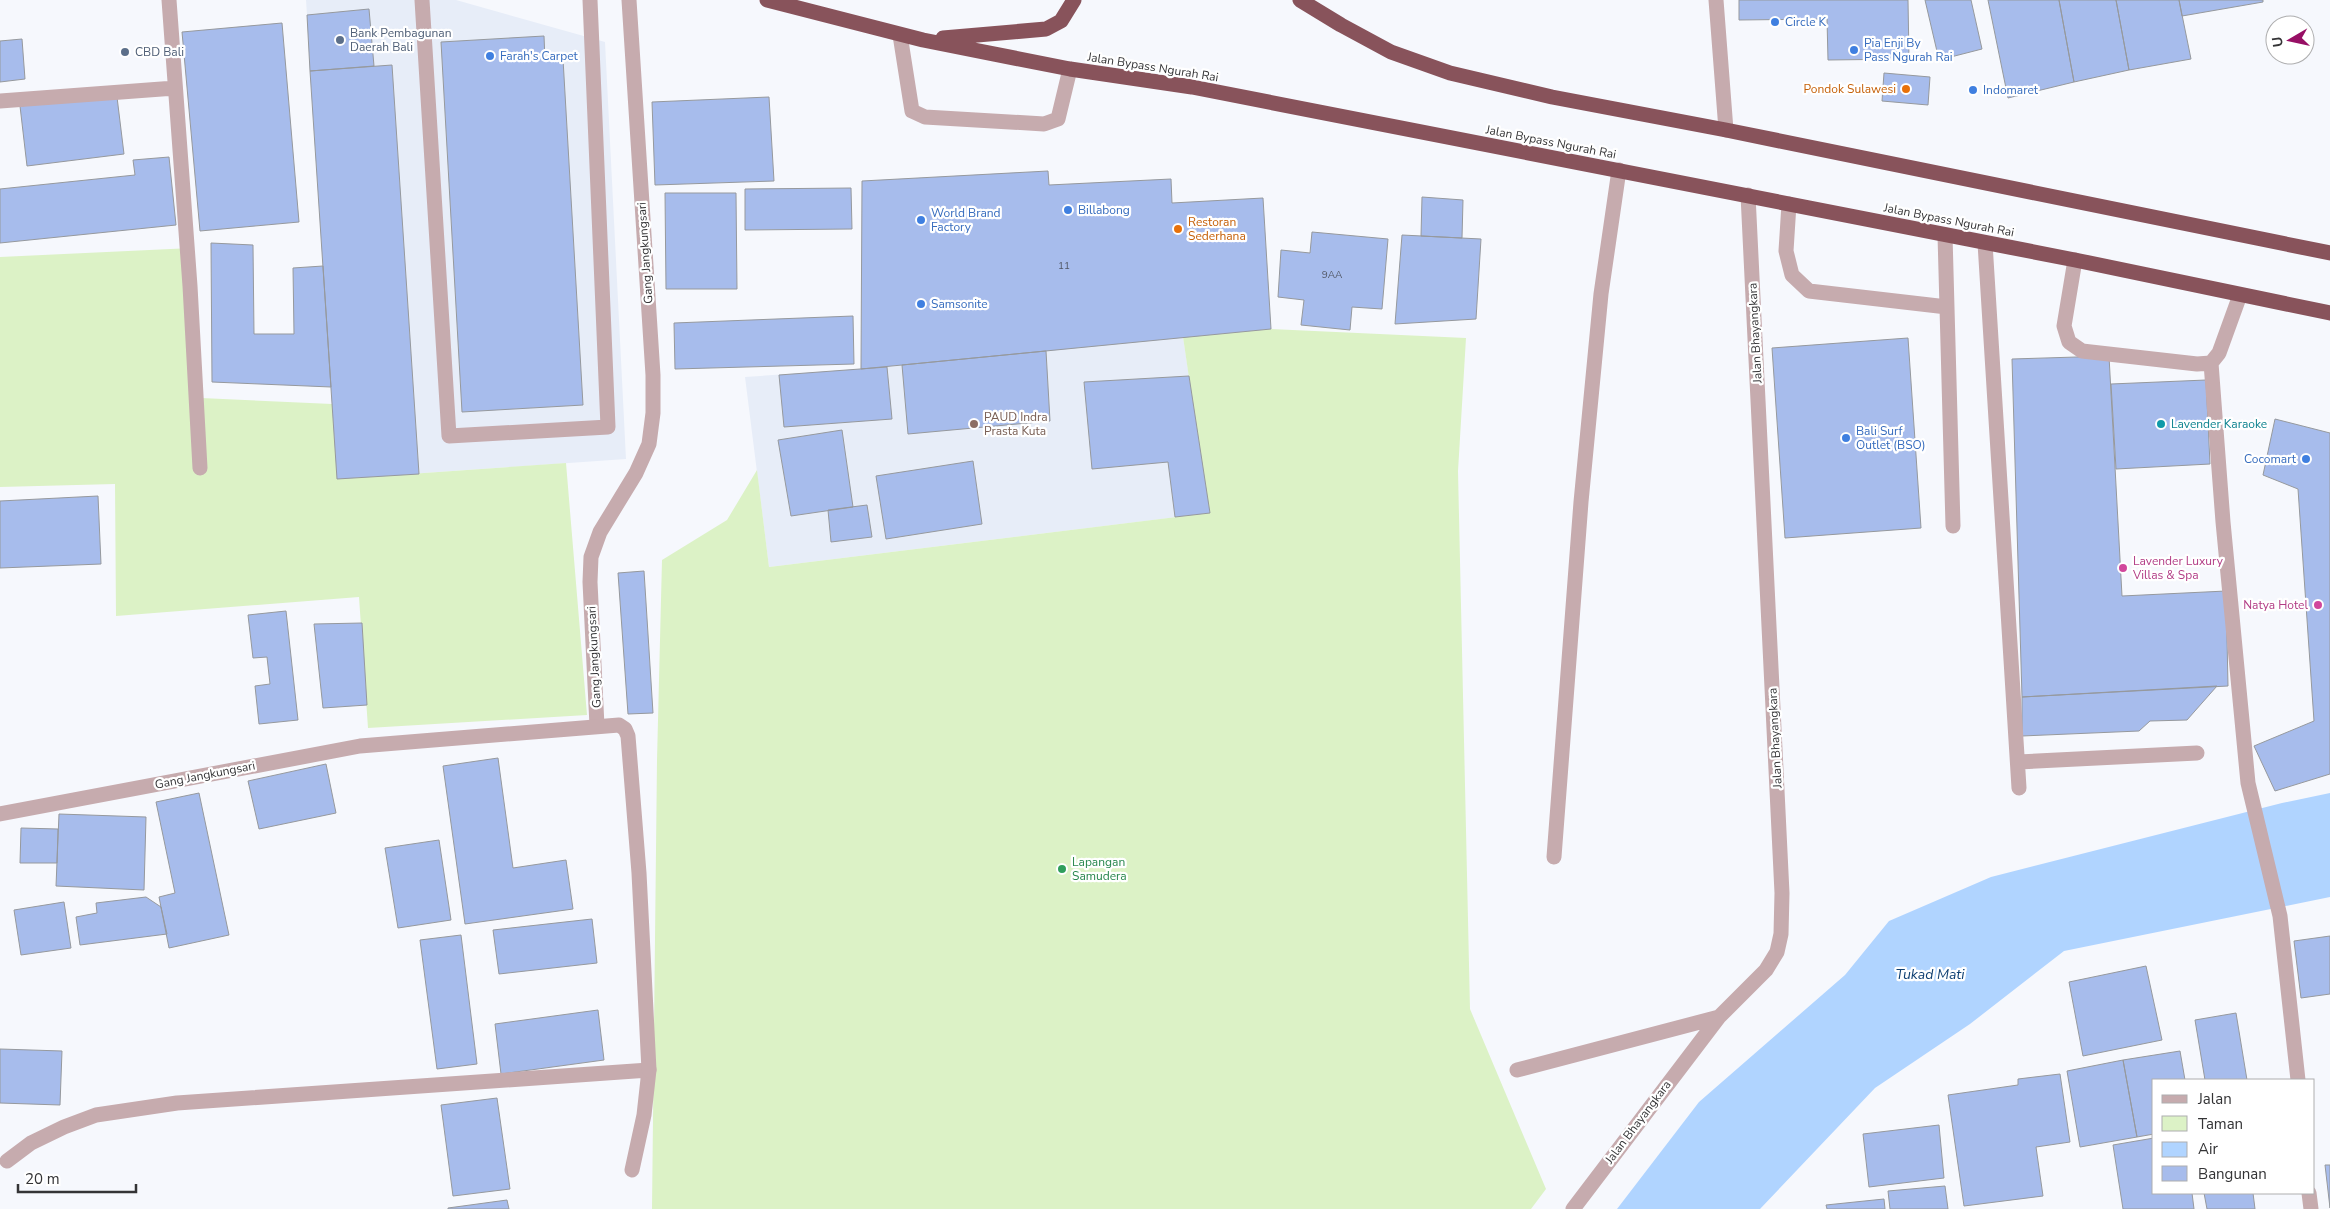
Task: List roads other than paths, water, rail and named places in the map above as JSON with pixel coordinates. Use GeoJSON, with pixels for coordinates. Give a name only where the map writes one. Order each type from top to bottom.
{"type":"FeatureCollection","features":[{"type":"Feature","properties":{"kind":"highway","name":"Jalan Bypass Ngurah Rai"},"geometry":{"type":"LineString","coordinates":[[767,0],[923,40],[1070,69],[1192,87],[1748,195],[2074,260],[2330,314]]}},
{"type":"Feature","properties":{"kind":"highway"},"geometry":{"type":"LineString","coordinates":[[923,40],[1046,29],[1061,22],[1074,0]]}},
{"type":"Feature","properties":{"kind":"highway"},"geometry":{"type":"LineString","coordinates":[[1300,0],[1341,25],[1392,52],[1450,73],[1552,97],[1726,130],[2101,208],[2330,253]]}},
{"type":"Feature","properties":{"kind":"street"},"geometry":{"type":"LineString","coordinates":[[168,0],[190,286],[200,468]]}},
{"type":"Feature","properties":{"kind":"street"},"geometry":{"type":"LineString","coordinates":[[422,0],[448,436],[608,427],[590,0]]}},
{"type":"Feature","properties":{"kind":"street","name":"Gang Jangkungsari"},"geometry":{"type":"LineString","coordinates":[[0,814],[360,746],[597,726],[590,582],[591,557],[600,532],[636,473],[649,444],[653,413],[652,356],[630,0]]}},
{"type":"Feature","properties":{"kind":"street"},"geometry":{"type":"LineString","coordinates":[[1716,0],[1726,130]]}},
{"type":"Feature","properties":{"kind":"street"},"geometry":{"type":"LineString","coordinates":[[900,34],[912,112],[925,117],[1044,124],[1058,119],[1070,69]]}},
{"type":"Feature","properties":{"kind":"street"},"geometry":{"type":"LineString","coordinates":[[0,101],[175,88]]}},
{"type":"Feature","properties":{"kind":"street"},"geometry":{"type":"LineString","coordinates":[[1554,857],[1582,492],[1601,294],[1619,170]]}},
{"type":"Feature","properties":{"kind":"street","name":"Jalan Bhayangkara"},"geometry":{"type":"LineString","coordinates":[[1573,1209],[1719,1018],[1766,970],[1777,952],[1781,926],[1782,894],[1748,195]]}},
{"type":"Feature","properties":{"kind":"street"},"geometry":{"type":"LineString","coordinates":[[1790,204],[1786,250],[1792,275],[1809,291],[1946,307]]}},
{"type":"Feature","properties":{"kind":"street"},"geometry":{"type":"LineString","coordinates":[[1945,235],[1953,526]]}},
{"type":"Feature","properties":{"kind":"street"},"geometry":{"type":"LineString","coordinates":[[1985,242],[2019,788]]}},
{"type":"Feature","properties":{"kind":"street"},"geometry":{"type":"LineString","coordinates":[[2074,260],[2064,326],[2069,342],[2082,351],[2197,364],[2211,363]]}},
{"type":"Feature","properties":{"kind":"street"},"geometry":{"type":"LineString","coordinates":[[2240,294],[2219,353],[2211,363],[2225,541],[2248,783],[2280,916],[2298,1079]]}},
{"type":"Feature","properties":{"kind":"street"},"geometry":{"type":"LineString","coordinates":[[597,726],[619,725],[625,729],[628,736],[640,872],[649,1070],[644,1115],[632,1170]]}},
{"type":"Feature","properties":{"kind":"street"},"geometry":{"type":"LineString","coordinates":[[2018,762],[2197,754]]}},
{"type":"Feature","properties":{"kind":"street"},"geometry":{"type":"LineString","coordinates":[[1517,1070],[1719,1018]]}},
{"type":"Feature","properties":{"kind":"street"},"geometry":{"type":"LineString","coordinates":[[7,1161],[31,1143],[64,1127],[105,1114],[176,1104],[649,1070]]}},
{"type":"Feature","properties":{"kind":"street"},"geometry":{"type":"LineString","coordinates":[[2309,1194],[2311,1209]]}},
{"type":"Feature","properties":{"kind":"water","name":"Tukad Mati"},"geometry":{"type":"Polygon","coordinates":[[[2330,793],[2330,897],[2064,951],[1970,1024],[1875,1088],[1760,1209],[1617,1209],[1699,1102],[1845,975],[1889,921],[1991,877],[2282,803],[2330,793]]]}},
{"type":"Feature","properties":{"kind":"place","name":"Circle K"},"geometry":{"type":"Point","coordinates":[1775,22]}},
{"type":"Feature","properties":{"kind":"place","name":"Bank Pembagunan Daerah Bali"},"geometry":{"type":"Point","coordinates":[340,40]}},
{"type":"Feature","properties":{"kind":"place","name":"Pia Enji By Pass Ngurah Rai"},"geometry":{"type":"Point","coordinates":[1854,50]}},
{"type":"Feature","properties":{"kind":"place","name":"CBD Bali"},"geometry":{"type":"Point","coordinates":[125,52]}},
{"type":"Feature","properties":{"kind":"place","name":"Farah's Carpet"},"geometry":{"type":"Point","coordinates":[490,56]}},
{"type":"Feature","properties":{"kind":"place","name":"Pondok Sulawesi"},"geometry":{"type":"Point","coordinates":[1906,89]}},
{"type":"Feature","properties":{"kind":"place","name":"Indomaret"},"geometry":{"type":"Point","coordinates":[1973,90]}},
{"type":"Feature","properties":{"kind":"place","name":"Billabong"},"geometry":{"type":"Point","coordinates":[1068,210]}},
{"type":"Feature","properties":{"kind":"place","name":"World Brand Factory"},"geometry":{"type":"Point","coordinates":[921,220]}},
{"type":"Feature","properties":{"kind":"place","name":"Restoran Sederhana"},"geometry":{"type":"Point","coordinates":[1178,229]}},
{"type":"Feature","properties":{"kind":"place","name":"Samsonite"},"geometry":{"type":"Point","coordinates":[921,304]}},
{"type":"Feature","properties":{"kind":"place","name":"PAUD Indra Prasta Kuta"},"geometry":{"type":"Point","coordinates":[974,424]}},
{"type":"Feature","properties":{"kind":"place","name":"Lavender Karaoke"},"geometry":{"type":"Point","coordinates":[2161,424]}},
{"type":"Feature","properties":{"kind":"place","name":"Bali Surf Outlet (BSO)"},"geometry":{"type":"Point","coordinates":[1846,438]}},
{"type":"Feature","properties":{"kind":"place","name":"Cocomart"},"geometry":{"type":"Point","coordinates":[2306,459]}},
{"type":"Feature","properties":{"kind":"place","name":"Lavender Luxury Villas & Spa"},"geometry":{"type":"Point","coordinates":[2123,568]}},
{"type":"Feature","properties":{"kind":"place","name":"Natya Hotel"},"geometry":{"type":"Point","coordinates":[2318,605]}},
{"type":"Feature","properties":{"kind":"place","name":"Lapangan Samudera"},"geometry":{"type":"Point","coordinates":[1062,869]}}]}
